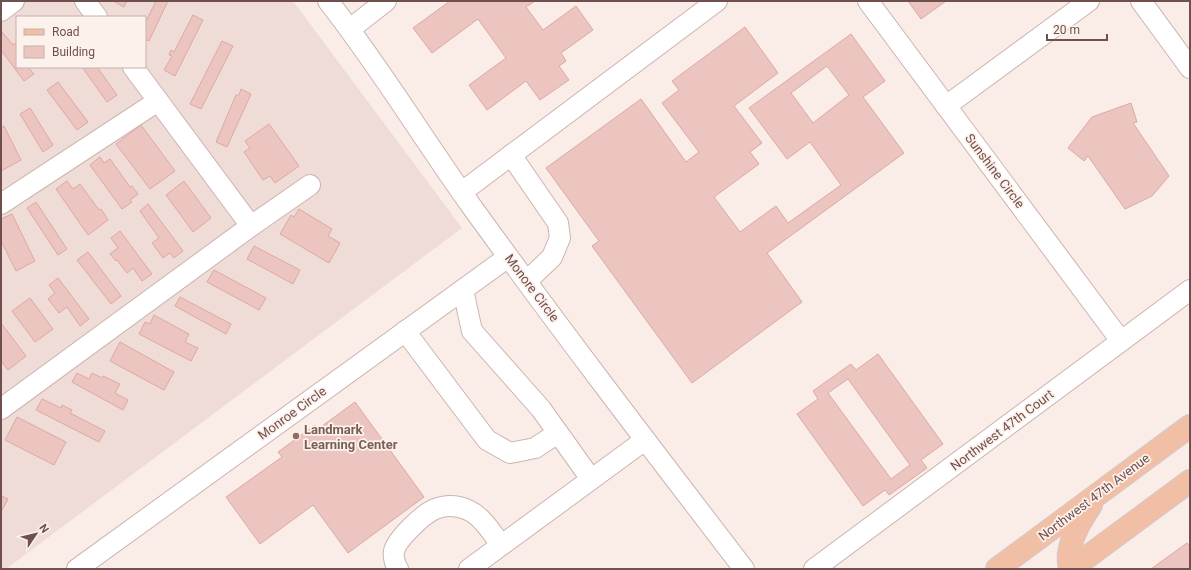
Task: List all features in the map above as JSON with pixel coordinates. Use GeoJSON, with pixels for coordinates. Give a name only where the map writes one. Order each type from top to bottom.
{"type":"FeatureCollection","features":[{"type":"Feature","properties":{"kind":"main road","name":"Northwest 47th Avenue"},"geometry":{"type":"LineString","coordinates":[[997,569],[1190,426]]}},
{"type":"Feature","properties":{"kind":"main road"},"geometry":{"type":"LineString","coordinates":[[1097,495],[1078,524],[1068,555],[1070,569],[1190,481]]}},
{"type":"Feature","properties":{"kind":"street"},"geometry":{"type":"LineString","coordinates":[[1,11],[14,1]]}},
{"type":"Feature","properties":{"kind":"street"},"geometry":{"type":"LineString","coordinates":[[85,1],[95,16]]}},
{"type":"Feature","properties":{"kind":"street","name":"Monore Circle"},"geometry":{"type":"LineString","coordinates":[[328,1],[350,29],[508,257],[744,569]]}},
{"type":"Feature","properties":{"kind":"street"},"geometry":{"type":"LineString","coordinates":[[350,29],[386,1]]}},
{"type":"Feature","properties":{"kind":"street"},"geometry":{"type":"LineString","coordinates":[[462,192],[717,1]]}},
{"type":"Feature","properties":{"kind":"street","name":"Sunshine Circle"},"geometry":{"type":"LineString","coordinates":[[868,1],[1121,341]]}},
{"type":"Feature","properties":{"kind":"street"},"geometry":{"type":"LineString","coordinates":[[946,106],[1088,1]]}},
{"type":"Feature","properties":{"kind":"street"},"geometry":{"type":"LineString","coordinates":[[1141,1],[1190,68]]}},
{"type":"Feature","properties":{"kind":"street"},"geometry":{"type":"LineString","coordinates":[[134,68],[251,226]]}},
{"type":"Feature","properties":{"kind":"street"},"geometry":{"type":"LineString","coordinates":[[1,204],[158,101]]}},
{"type":"Feature","properties":{"kind":"street"},"geometry":{"type":"LineString","coordinates":[[511,155],[558,223],[560,238],[552,257],[527,281]]}},
{"type":"Feature","properties":{"kind":"street"},"geometry":{"type":"LineString","coordinates":[[1,409],[251,226],[310,185]]}},
{"type":"Feature","properties":{"kind":"street","name":"Monroe Circle"},"geometry":{"type":"LineString","coordinates":[[77,569],[508,257]]}},
{"type":"Feature","properties":{"kind":"street"},"geometry":{"type":"LineString","coordinates":[[463,290],[472,331],[541,409],[591,479]]}},
{"type":"Feature","properties":{"kind":"street","name":"Northwest 47th Court"},"geometry":{"type":"LineString","coordinates":[[814,569],[1190,290]]}},
{"type":"Feature","properties":{"kind":"street"},"geometry":{"type":"LineString","coordinates":[[405,331],[487,440],[510,453],[535,448],[558,433]]}},
{"type":"Feature","properties":{"kind":"street"},"geometry":{"type":"LineString","coordinates":[[469,569],[645,440]]}},
{"type":"Feature","properties":{"kind":"street"},"geometry":{"type":"LineString","coordinates":[[398,569],[396,566],[394,551],[404,534],[419,520],[434,510],[452,505],[468,510],[481,519],[502,545]]}},
{"type":"Feature","properties":{"kind":"shaded area"},"geometry":{"type":"Polygon","coordinates":[[[1,1],[293,1],[462,228],[6,569],[1,569],[1,1]]]}},
{"type":"Feature","properties":{"kind":"building"},"geometry":{"type":"Polygon","coordinates":[[[113,1],[127,1],[124,7],[113,1]]]}},
{"type":"Feature","properties":{"kind":"building"},"geometry":{"type":"Polygon","coordinates":[[[156,1],[168,1],[149,41],[146,40],[146,21],[156,1]]]}},
{"type":"Feature","properties":{"kind":"building"},"geometry":{"type":"Polygon","coordinates":[[[450,1],[535,1],[526,7],[543,30],[576,6],[593,30],[561,53],[566,61],[559,66],[569,80],[540,100],[526,81],[487,110],[469,85],[506,58],[478,19],[432,53],[413,28],[450,1]]]}},
{"type":"Feature","properties":{"kind":"building"},"geometry":{"type":"Polygon","coordinates":[[[908,1],[946,1],[921,19],[908,1]]]}},
{"type":"Feature","properties":{"kind":"building"},"geometry":{"type":"Polygon","coordinates":[[[193,15],[203,20],[175,76],[164,70],[172,56],[169,55],[171,50],[174,52],[193,15]]]}},
{"type":"Feature","properties":{"kind":"building"},"geometry":{"type":"Polygon","coordinates":[[[745,27],[778,73],[734,106],[762,143],[750,152],[759,164],[714,197],[740,232],[776,206],[788,223],[841,185],[810,142],[787,159],[749,108],[851,34],[885,81],[863,97],[904,153],[767,253],[802,302],[692,383],[592,246],[599,241],[546,168],[641,99],[686,162],[699,152],[662,103],[679,90],[672,81],[745,27]],[[827,66],[791,93],[813,123],[849,95],[827,66]]]}},
{"type":"Feature","properties":{"kind":"building"},"geometry":{"type":"Polygon","coordinates":[[[2,32],[13,45],[16,43],[16,68],[29,68],[34,74],[24,81],[1,50],[2,32]]]}},
{"type":"Feature","properties":{"kind":"building"},"geometry":{"type":"Polygon","coordinates":[[[222,41],[233,46],[201,109],[190,104],[222,41]]]}},
{"type":"Feature","properties":{"kind":"building"},"geometry":{"type":"Polygon","coordinates":[[[83,68],[98,68],[117,95],[107,102],[83,68]]]}},
{"type":"Feature","properties":{"kind":"building"},"geometry":{"type":"Polygon","coordinates":[[[58,82],[88,122],[77,130],[47,90],[58,82]]]}},
{"type":"Feature","properties":{"kind":"building"},"geometry":{"type":"Polygon","coordinates":[[[241,89],[251,94],[227,147],[216,142],[236,95],[239,95],[241,89]]]}},
{"type":"Feature","properties":{"kind":"building"},"geometry":{"type":"Polygon","coordinates":[[[1131,103],[1137,122],[1133,123],[1169,176],[1152,196],[1125,209],[1088,156],[1084,161],[1068,148],[1092,117],[1131,103]]]}},
{"type":"Feature","properties":{"kind":"building"},"geometry":{"type":"Polygon","coordinates":[[[30,108],[53,145],[43,152],[20,114],[30,108]]]}},
{"type":"Feature","properties":{"kind":"building"},"geometry":{"type":"Polygon","coordinates":[[[269,124],[299,166],[275,183],[270,176],[263,180],[244,152],[250,148],[245,141],[269,124]]]}},
{"type":"Feature","properties":{"kind":"building"},"geometry":{"type":"Polygon","coordinates":[[[141,125],[175,171],[150,189],[116,144],[141,125]]]}},
{"type":"Feature","properties":{"kind":"building"},"geometry":{"type":"Polygon","coordinates":[[[4,126],[21,160],[1,171],[1,128],[4,126]]]}},
{"type":"Feature","properties":{"kind":"building"},"geometry":{"type":"Polygon","coordinates":[[[100,157],[104,163],[110,159],[130,187],[132,186],[138,194],[130,200],[132,202],[122,209],[90,165],[100,157]]]}},
{"type":"Feature","properties":{"kind":"building"},"geometry":{"type":"Polygon","coordinates":[[[67,181],[73,189],[80,184],[99,210],[101,209],[108,220],[88,235],[56,189],[67,181]]]}},
{"type":"Feature","properties":{"kind":"building"},"geometry":{"type":"Polygon","coordinates":[[[184,181],[211,218],[193,232],[166,195],[184,181]]]}},
{"type":"Feature","properties":{"kind":"building"},"geometry":{"type":"Polygon","coordinates":[[[36,202],[67,249],[58,255],[27,208],[36,202]]]}},
{"type":"Feature","properties":{"kind":"building"},"geometry":{"type":"Polygon","coordinates":[[[148,204],[183,251],[174,258],[170,253],[163,258],[152,243],[159,238],[140,211],[148,204]]]}},
{"type":"Feature","properties":{"kind":"building"},"geometry":{"type":"Polygon","coordinates":[[[299,209],[332,229],[328,236],[340,243],[329,263],[280,234],[291,215],[294,217],[299,209]]]}},
{"type":"Feature","properties":{"kind":"building"},"geometry":{"type":"Polygon","coordinates":[[[12,214],[35,261],[16,271],[1,241],[1,219],[12,214]]]}},
{"type":"Feature","properties":{"kind":"building"},"geometry":{"type":"Polygon","coordinates":[[[120,231],[152,274],[142,281],[133,268],[127,273],[117,260],[116,261],[110,254],[118,248],[111,238],[120,231]]]}},
{"type":"Feature","properties":{"kind":"building"},"geometry":{"type":"Polygon","coordinates":[[[254,246],[300,270],[293,284],[247,259],[254,246]]]}},
{"type":"Feature","properties":{"kind":"building"},"geometry":{"type":"Polygon","coordinates":[[[88,252],[121,296],[111,304],[77,260],[88,252]]]}},
{"type":"Feature","properties":{"kind":"building"},"geometry":{"type":"Polygon","coordinates":[[[214,270],[266,298],[259,310],[207,282],[214,270]]]}},
{"type":"Feature","properties":{"kind":"building"},"geometry":{"type":"Polygon","coordinates":[[[58,278],[89,319],[80,326],[67,307],[59,313],[48,299],[55,293],[49,285],[58,278]]]}},
{"type":"Feature","properties":{"kind":"building"},"geometry":{"type":"Polygon","coordinates":[[[180,297],[231,324],[226,334],[175,306],[180,297]]]}},
{"type":"Feature","properties":{"kind":"building"},"geometry":{"type":"Polygon","coordinates":[[[30,298],[53,329],[35,342],[12,311],[30,298]]]}},
{"type":"Feature","properties":{"kind":"building"},"geometry":{"type":"Polygon","coordinates":[[[154,315],[189,334],[185,342],[198,348],[191,361],[139,334],[145,322],[150,324],[154,315]]]}},
{"type":"Feature","properties":{"kind":"building"},"geometry":{"type":"Polygon","coordinates":[[[1,323],[26,356],[8,370],[1,361],[1,323]]]}},
{"type":"Feature","properties":{"kind":"building"},"geometry":{"type":"Polygon","coordinates":[[[120,342],[174,372],[164,390],[110,361],[120,342]]]}},
{"type":"Feature","properties":{"kind":"building"},"geometry":{"type":"Polygon","coordinates":[[[878,354],[943,444],[921,460],[927,468],[889,495],[885,490],[863,506],[797,414],[818,399],[813,391],[851,364],[856,370],[878,354]],[[848,379],[828,393],[891,479],[910,465],[848,379]]]}},
{"type":"Feature","properties":{"kind":"building"},"geometry":{"type":"Polygon","coordinates":[[[77,373],[89,379],[92,373],[102,378],[103,376],[120,384],[115,393],[128,400],[123,410],[72,382],[77,373]]]}},
{"type":"Feature","properties":{"kind":"building"},"geometry":{"type":"Polygon","coordinates":[[[42,399],[61,408],[62,405],[72,410],[70,413],[105,431],[99,442],[36,410],[42,399]]]}},
{"type":"Feature","properties":{"kind":"building"},"geometry":{"type":"Polygon","coordinates":[[[355,402],[424,497],[348,553],[313,505],[260,544],[226,497],[282,457],[278,452],[315,425],[318,429],[355,402]]]}},
{"type":"Feature","properties":{"kind":"building"},"geometry":{"type":"Polygon","coordinates":[[[17,417],[66,442],[54,465],[5,440],[17,417]]]}},
{"type":"Feature","properties":{"kind":"building"},"geometry":{"type":"Polygon","coordinates":[[[1,496],[8,499],[1,512],[1,496]]]}},
{"type":"Feature","properties":{"kind":"building"},"geometry":{"type":"Polygon","coordinates":[[[1187,543],[1189,545],[1190,544],[1190,569],[1151,569],[1187,543]]]}},
{"type":"Feature","properties":{"kind":"place","name":"Landmark Learning Center"},"geometry":{"type":"Point","coordinates":[296,436]}}]}
